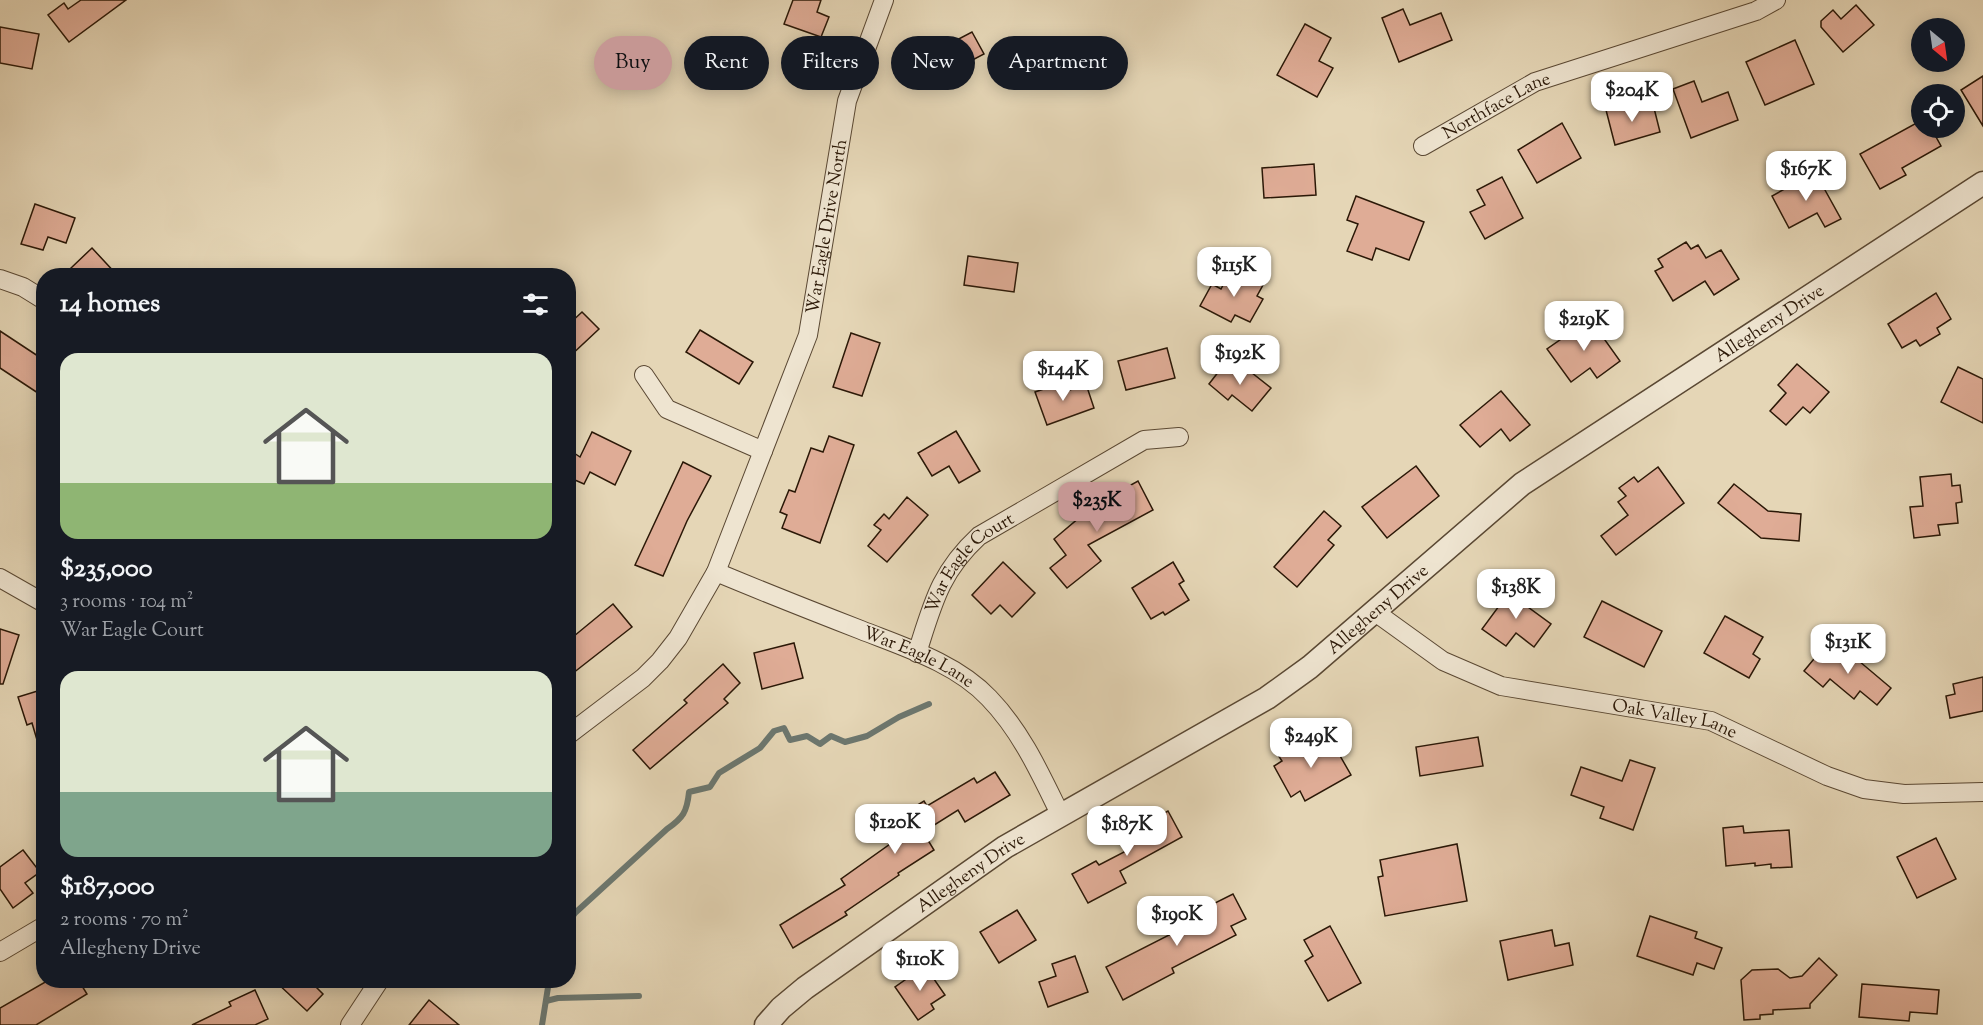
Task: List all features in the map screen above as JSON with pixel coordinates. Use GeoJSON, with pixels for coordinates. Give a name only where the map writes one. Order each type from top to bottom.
{"type":"FeatureCollection","features":[{"type":"Feature","properties":{"kind":"street","name":"War Eagle Drive North"},"geometry":{"type":"LineString","coordinates":[[576,729],[643,678],[660,661],[678,638],[716,572],[808,335],[847,101],[884,0]]}},
{"type":"Feature","properties":{"kind":"street","name":"Northface Lane"},"geometry":{"type":"LineString","coordinates":[[1423,146],[1535,82],[1756,11],[1776,0]]}},
{"type":"Feature","properties":{"kind":"street","name":"Allegheny Drive"},"geometry":{"type":"LineString","coordinates":[[766,1025],[781,1008],[805,988],[1005,847],[1267,699],[1375,612],[1531,478],[1983,183]]}},
{"type":"Feature","properties":{"kind":"street"},"geometry":{"type":"LineString","coordinates":[[0,279],[23,287],[36,295]]}},
{"type":"Feature","properties":{"kind":"street"},"geometry":{"type":"LineString","coordinates":[[644,375],[667,409],[763,451]]}},
{"type":"Feature","properties":{"kind":"street","name":"War Eagle Court"},"geometry":{"type":"LineString","coordinates":[[917,652],[946,574],[958,555],[979,536],[1144,440],[1179,437]]}},
{"type":"Feature","properties":{"kind":"street","name":"War Eagle Lane"},"geometry":{"type":"LineString","coordinates":[[716,572],[917,652],[957,672],[987,695],[1025,745],[1060,814]]}},
{"type":"Feature","properties":{"kind":"street"},"geometry":{"type":"LineString","coordinates":[[0,578],[36,598]]}},
{"type":"Feature","properties":{"kind":"street","name":"Oak Valley Lane"},"geometry":{"type":"LineString","coordinates":[[1375,612],[1443,661],[1501,686],[1712,721],[1827,776],[1864,789],[1904,794],[1983,792]]}},
{"type":"Feature","properties":{"kind":"street"},"geometry":{"type":"LineString","coordinates":[[0,952],[36,931]]}},
{"type":"Feature","properties":{"kind":"street"},"geometry":{"type":"LineString","coordinates":[[350,1025],[374,988]]}},
{"type":"Feature","properties":{"kind":"building"},"geometry":{"type":"Polygon","coordinates":[[[81,0],[126,0],[69,42],[48,15],[64,3],[68,9],[81,0]]]}},
{"type":"Feature","properties":{"kind":"building"},"geometry":{"type":"Polygon","coordinates":[[[793,0],[821,0],[817,12],[829,17],[821,36],[784,24],[793,0]]]}},
{"type":"Feature","properties":{"kind":"building"},"geometry":{"type":"Polygon","coordinates":[[[1856,5],[1874,25],[1843,52],[1821,27],[1821,21],[1833,10],[1841,19],[1856,5]]]}},
{"type":"Feature","properties":{"kind":"building"},"geometry":{"type":"Polygon","coordinates":[[[1403,9],[1410,25],[1441,13],[1452,40],[1399,62],[1382,18],[1403,9]]]}},
{"type":"Feature","properties":{"kind":"building"},"geometry":{"type":"Polygon","coordinates":[[[1305,24],[1331,38],[1319,61],[1333,68],[1317,97],[1277,75],[1305,24]]]}},
{"type":"Feature","properties":{"kind":"building"},"geometry":{"type":"Polygon","coordinates":[[[0,27],[39,34],[32,69],[0,63],[0,27]]]}},
{"type":"Feature","properties":{"kind":"building"},"geometry":{"type":"Polygon","coordinates":[[[975,38],[984,54],[975,59],[975,38]]]}},
{"type":"Feature","properties":{"kind":"building"},"geometry":{"type":"Polygon","coordinates":[[[1795,40],[1814,84],[1765,105],[1746,62],[1795,40]]]}},
{"type":"Feature","properties":{"kind":"building"},"geometry":{"type":"Polygon","coordinates":[[[1983,76],[1983,126],[1965,97],[1965,87],[1983,76]]]}},
{"type":"Feature","properties":{"kind":"building"},"geometry":{"type":"Polygon","coordinates":[[[1694,81],[1702,102],[1728,92],[1738,120],[1691,138],[1673,89],[1694,81]]]}},
{"type":"Feature","properties":{"kind":"building"},"geometry":{"type":"Polygon","coordinates":[[[1626,104],[1628,111],[1653,104],[1660,132],[1615,145],[1606,110],[1626,104]]]}},
{"type":"Feature","properties":{"kind":"building"},"geometry":{"type":"Polygon","coordinates":[[[1562,123],[1581,158],[1537,183],[1518,150],[1562,123]]]}},
{"type":"Feature","properties":{"kind":"building"},"geometry":{"type":"Polygon","coordinates":[[[1911,126],[1911,138],[1937,138],[1941,146],[1902,168],[1906,175],[1880,189],[1860,154],[1911,126]]]}},
{"type":"Feature","properties":{"kind":"building"},"geometry":{"type":"Polygon","coordinates":[[[1314,164],[1316,195],[1264,198],[1262,168],[1314,164]]]}},
{"type":"Feature","properties":{"kind":"building"},"geometry":{"type":"Polygon","coordinates":[[[1815,172],[1841,219],[1825,227],[1817,213],[1789,228],[1772,196],[1815,172]]]}},
{"type":"Feature","properties":{"kind":"building"},"geometry":{"type":"Polygon","coordinates":[[[1502,177],[1523,218],[1485,239],[1470,212],[1485,205],[1477,190],[1502,177]]]}},
{"type":"Feature","properties":{"kind":"building"},"geometry":{"type":"Polygon","coordinates":[[[1356,196],[1424,222],[1409,260],[1376,248],[1372,260],[1347,251],[1358,224],[1347,220],[1356,196]]]}},
{"type":"Feature","properties":{"kind":"building"},"geometry":{"type":"Polygon","coordinates":[[[35,204],[75,218],[66,243],[48,237],[43,250],[21,244],[35,204]]]}},
{"type":"Feature","properties":{"kind":"building"},"geometry":{"type":"Polygon","coordinates":[[[1686,242],[1691,249],[1698,245],[1706,258],[1721,250],[1739,279],[1714,295],[1705,281],[1673,301],[1655,271],[1663,267],[1658,259],[1686,242]]]}},
{"type":"Feature","properties":{"kind":"building"},"geometry":{"type":"Polygon","coordinates":[[[92,248],[111,268],[71,268],[92,248]]]}},
{"type":"Feature","properties":{"kind":"building"},"geometry":{"type":"Polygon","coordinates":[[[968,256],[1018,263],[1014,292],[964,285],[968,256]]]}},
{"type":"Feature","properties":{"kind":"building"},"geometry":{"type":"Polygon","coordinates":[[[1232,268],[1263,285],[1257,296],[1263,299],[1250,322],[1235,315],[1231,322],[1200,306],[1212,284],[1221,289],[1232,268]]]}},
{"type":"Feature","properties":{"kind":"building"},"geometry":{"type":"Polygon","coordinates":[[[1936,293],[1951,319],[1937,328],[1940,334],[1920,346],[1916,340],[1902,348],[1888,324],[1936,293]]]}},
{"type":"Feature","properties":{"kind":"building"},"geometry":{"type":"Polygon","coordinates":[[[582,312],[599,329],[576,351],[576,318],[582,312]]]}},
{"type":"Feature","properties":{"kind":"building"},"geometry":{"type":"Polygon","coordinates":[[[1590,319],[1620,361],[1597,378],[1590,368],[1571,382],[1547,349],[1590,319]]]}},
{"type":"Feature","properties":{"kind":"building"},"geometry":{"type":"Polygon","coordinates":[[[700,330],[753,362],[739,384],[686,352],[700,330]]]}},
{"type":"Feature","properties":{"kind":"building"},"geometry":{"type":"Polygon","coordinates":[[[0,331],[36,355],[36,392],[0,368],[0,331]]]}},
{"type":"Feature","properties":{"kind":"building"},"geometry":{"type":"Polygon","coordinates":[[[851,333],[880,343],[862,396],[833,387],[851,333]]]}},
{"type":"Feature","properties":{"kind":"building"},"geometry":{"type":"Polygon","coordinates":[[[1167,348],[1175,378],[1126,390],[1118,361],[1167,348]]]}},
{"type":"Feature","properties":{"kind":"building"},"geometry":{"type":"Polygon","coordinates":[[[1226,362],[1243,374],[1247,369],[1271,388],[1252,411],[1232,395],[1228,400],[1209,384],[1226,362]]]}},
{"type":"Feature","properties":{"kind":"building"},"geometry":{"type":"Polygon","coordinates":[[[1797,364],[1829,392],[1810,413],[1803,407],[1786,425],[1770,411],[1786,393],[1778,385],[1797,364]]]}},
{"type":"Feature","properties":{"kind":"building"},"geometry":{"type":"Polygon","coordinates":[[[1958,367],[1983,379],[1983,423],[1941,402],[1958,367]]]}},
{"type":"Feature","properties":{"kind":"building"},"geometry":{"type":"Polygon","coordinates":[[[1064,382],[1067,391],[1086,384],[1094,408],[1047,425],[1035,392],[1064,382]]]}},
{"type":"Feature","properties":{"kind":"building"},"geometry":{"type":"Polygon","coordinates":[[[1501,391],[1530,425],[1510,441],[1501,429],[1480,447],[1460,425],[1501,391]]]}},
{"type":"Feature","properties":{"kind":"building"},"geometry":{"type":"Polygon","coordinates":[[[956,431],[980,471],[959,483],[949,466],[932,476],[918,453],[956,431]]]}},
{"type":"Feature","properties":{"kind":"building"},"geometry":{"type":"Polygon","coordinates":[[[592,432],[631,451],[615,485],[590,472],[584,484],[576,480],[576,454],[580,457],[592,432]]]}},
{"type":"Feature","properties":{"kind":"building"},"geometry":{"type":"Polygon","coordinates":[[[829,436],[854,445],[820,543],[782,528],[787,515],[780,512],[789,490],[795,492],[811,448],[823,452],[829,436]]]}},
{"type":"Feature","properties":{"kind":"building"},"geometry":{"type":"Polygon","coordinates":[[[683,462],[711,476],[687,521],[663,576],[635,565],[683,462]]]}},
{"type":"Feature","properties":{"kind":"building"},"geometry":{"type":"Polygon","coordinates":[[[1416,466],[1439,496],[1387,538],[1362,507],[1416,466]]]}},
{"type":"Feature","properties":{"kind":"building"},"geometry":{"type":"Polygon","coordinates":[[[1658,467],[1684,503],[1616,555],[1601,536],[1628,515],[1618,502],[1626,496],[1619,488],[1634,477],[1638,482],[1658,467]]]}},
{"type":"Feature","properties":{"kind":"building"},"geometry":{"type":"Polygon","coordinates":[[[1951,474],[1952,486],[1960,485],[1962,502],[1956,503],[1958,523],[1938,525],[1940,535],[1914,538],[1910,507],[1923,506],[1920,477],[1951,474]]]}},
{"type":"Feature","properties":{"kind":"building"},"geometry":{"type":"Polygon","coordinates":[[[1138,481],[1153,510],[1088,545],[1101,561],[1067,588],[1050,568],[1066,555],[1054,539],[1079,518],[1123,495],[1120,491],[1138,481]]]}},
{"type":"Feature","properties":{"kind":"building"},"geometry":{"type":"Polygon","coordinates":[[[1734,484],[1768,511],[1801,514],[1799,541],[1761,538],[1718,503],[1734,484]]]}},
{"type":"Feature","properties":{"kind":"building"},"geometry":{"type":"Polygon","coordinates":[[[907,497],[928,515],[887,562],[868,546],[881,530],[874,525],[884,514],[889,519],[907,497]]]}},
{"type":"Feature","properties":{"kind":"building"},"geometry":{"type":"Polygon","coordinates":[[[1324,511],[1341,526],[1328,540],[1334,545],[1297,587],[1274,567],[1324,511]]]}},
{"type":"Feature","properties":{"kind":"building"},"geometry":{"type":"Polygon","coordinates":[[[1003,562],[1035,593],[1012,617],[1000,605],[991,614],[972,595],[1003,562]]]}},
{"type":"Feature","properties":{"kind":"building"},"geometry":{"type":"Polygon","coordinates":[[[1173,562],[1184,581],[1179,584],[1189,600],[1165,615],[1163,612],[1151,619],[1132,588],[1173,562]]]}},
{"type":"Feature","properties":{"kind":"building"},"geometry":{"type":"Polygon","coordinates":[[[1513,587],[1532,601],[1528,607],[1551,624],[1534,647],[1516,633],[1506,646],[1482,629],[1513,587]]]}},
{"type":"Feature","properties":{"kind":"building"},"geometry":{"type":"Polygon","coordinates":[[[1602,601],[1662,631],[1644,667],[1584,637],[1602,601]]]}},
{"type":"Feature","properties":{"kind":"building"},"geometry":{"type":"Polygon","coordinates":[[[613,604],[632,627],[576,671],[576,634],[613,604]]]}},
{"type":"Feature","properties":{"kind":"building"},"geometry":{"type":"Polygon","coordinates":[[[1725,616],[1763,637],[1753,654],[1760,659],[1749,678],[1704,653],[1725,616]]]}},
{"type":"Feature","properties":{"kind":"building"},"geometry":{"type":"Polygon","coordinates":[[[0,629],[19,635],[3,684],[0,684],[0,629]]]}},
{"type":"Feature","properties":{"kind":"building"},"geometry":{"type":"Polygon","coordinates":[[[794,643],[803,678],[762,689],[754,653],[794,643]]]}},
{"type":"Feature","properties":{"kind":"building"},"geometry":{"type":"Polygon","coordinates":[[[1840,645],[1891,688],[1877,705],[1860,691],[1854,699],[1830,679],[1823,687],[1804,671],[1818,654],[1826,662],[1840,645]]]}},
{"type":"Feature","properties":{"kind":"building"},"geometry":{"type":"Polygon","coordinates":[[[723,664],[740,683],[724,699],[728,703],[650,769],[633,750],[687,703],[684,700],[723,664]]]}},
{"type":"Feature","properties":{"kind":"building"},"geometry":{"type":"Polygon","coordinates":[[[1983,677],[1983,711],[1950,718],[1946,696],[1955,694],[1953,684],[1983,677]]]}},
{"type":"Feature","properties":{"kind":"building"},"geometry":{"type":"Polygon","coordinates":[[[36,691],[36,736],[32,723],[27,725],[18,697],[36,691]]]}},
{"type":"Feature","properties":{"kind":"building"},"geometry":{"type":"Polygon","coordinates":[[[1478,737],[1483,766],[1420,776],[1416,747],[1478,737]]]}},
{"type":"Feature","properties":{"kind":"building"},"geometry":{"type":"Polygon","coordinates":[[[1331,740],[1351,775],[1305,801],[1300,791],[1291,797],[1274,766],[1282,761],[1278,755],[1303,741],[1309,752],[1331,740]]]}},
{"type":"Feature","properties":{"kind":"building"},"geometry":{"type":"Polygon","coordinates":[[[1630,760],[1655,768],[1633,830],[1600,818],[1604,807],[1571,795],[1581,767],[1622,781],[1630,760]]]}},
{"type":"Feature","properties":{"kind":"building"},"geometry":{"type":"Polygon","coordinates":[[[995,772],[1010,795],[965,822],[958,810],[923,832],[934,850],[845,912],[847,915],[793,948],[780,925],[845,885],[841,879],[897,839],[888,823],[924,801],[927,806],[974,778],[977,783],[995,772]]]}},
{"type":"Feature","properties":{"kind":"building"},"geometry":{"type":"Polygon","coordinates":[[[1168,811],[1182,837],[1120,871],[1126,883],[1088,903],[1072,874],[1096,861],[1099,865],[1130,849],[1123,835],[1168,811]]]}},
{"type":"Feature","properties":{"kind":"building"},"geometry":{"type":"Polygon","coordinates":[[[1743,826],[1744,833],[1789,830],[1792,867],[1771,868],[1771,864],[1755,866],[1755,863],[1726,866],[1723,828],[1743,826]]]}},
{"type":"Feature","properties":{"kind":"building"},"geometry":{"type":"Polygon","coordinates":[[[1936,838],[1956,879],[1917,898],[1897,857],[1936,838]]]}},
{"type":"Feature","properties":{"kind":"building"},"geometry":{"type":"Polygon","coordinates":[[[1457,844],[1467,901],[1385,916],[1378,877],[1383,876],[1380,860],[1457,844]]]}},
{"type":"Feature","properties":{"kind":"building"},"geometry":{"type":"Polygon","coordinates":[[[23,850],[36,867],[36,875],[25,883],[33,893],[13,908],[0,889],[0,867],[23,850]]]}},
{"type":"Feature","properties":{"kind":"building"},"geometry":{"type":"Polygon","coordinates":[[[1233,894],[1246,919],[1231,926],[1236,935],[1172,968],[1174,973],[1123,1000],[1106,967],[1181,929],[1177,922],[1233,894]]]}},
{"type":"Feature","properties":{"kind":"building"},"geometry":{"type":"Polygon","coordinates":[[[1017,910],[1036,940],[999,963],[980,932],[1017,910]]]}},
{"type":"Feature","properties":{"kind":"building"},"geometry":{"type":"Polygon","coordinates":[[[1650,916],[1697,932],[1695,938],[1722,948],[1714,969],[1697,963],[1693,975],[1637,956],[1650,916]]]}},
{"type":"Feature","properties":{"kind":"building"},"geometry":{"type":"Polygon","coordinates":[[[1330,926],[1361,983],[1328,1001],[1305,961],[1313,956],[1304,940],[1330,926]]]}},
{"type":"Feature","properties":{"kind":"building"},"geometry":{"type":"Polygon","coordinates":[[[1552,930],[1555,946],[1569,943],[1573,965],[1508,980],[1500,941],[1552,930]]]}},
{"type":"Feature","properties":{"kind":"building"},"geometry":{"type":"Polygon","coordinates":[[[1075,956],[1088,992],[1048,1007],[1039,982],[1056,976],[1052,964],[1075,956]]]}},
{"type":"Feature","properties":{"kind":"building"},"geometry":{"type":"Polygon","coordinates":[[[1819,958],[1837,975],[1810,1004],[1810,1008],[1773,1010],[1773,1014],[1760,1015],[1760,1019],[1744,1020],[1741,980],[1752,970],[1778,969],[1790,978],[1802,976],[1819,958]]]}},
{"type":"Feature","properties":{"kind":"building"},"geometry":{"type":"Polygon","coordinates":[[[925,966],[945,995],[931,1004],[934,1009],[918,1020],[895,987],[925,966]]]}},
{"type":"Feature","properties":{"kind":"building"},"geometry":{"type":"Polygon","coordinates":[[[1862,984],[1939,990],[1937,1014],[1910,1012],[1909,1021],[1859,1017],[1862,984]]]}},
{"type":"Feature","properties":{"kind":"building"},"geometry":{"type":"Polygon","coordinates":[[[36,987],[83,988],[87,994],[36,1025],[0,1025],[0,1008],[36,987]]]}},
{"type":"Feature","properties":{"kind":"building"},"geometry":{"type":"Polygon","coordinates":[[[282,988],[317,988],[323,994],[307,1011],[282,988]]]}},
{"type":"Feature","properties":{"kind":"building"},"geometry":{"type":"Polygon","coordinates":[[[255,990],[268,1019],[255,1025],[192,1025],[231,1006],[229,1002],[255,990]]]}},
{"type":"Feature","properties":{"kind":"building"},"geometry":{"type":"Polygon","coordinates":[[[429,1000],[459,1025],[409,1025],[429,1000]]]}},
{"type":"Feature","properties":{"kind":"waterway"},"geometry":{"type":"LineString","coordinates":[[576,912],[680,818],[687,805],[689,792],[710,787],[719,773],[760,748],[774,731],[784,728],[790,740],[807,736],[820,744],[831,736],[845,742],[867,736],[899,717],[929,704]]}},
{"type":"Feature","properties":{"kind":"waterway"},"geometry":{"type":"LineString","coordinates":[[542,1025],[548,988]]}},
{"type":"Feature","properties":{"kind":"waterway"},"geometry":{"type":"LineString","coordinates":[[546,1001],[558,998],[639,996]]}}]}
